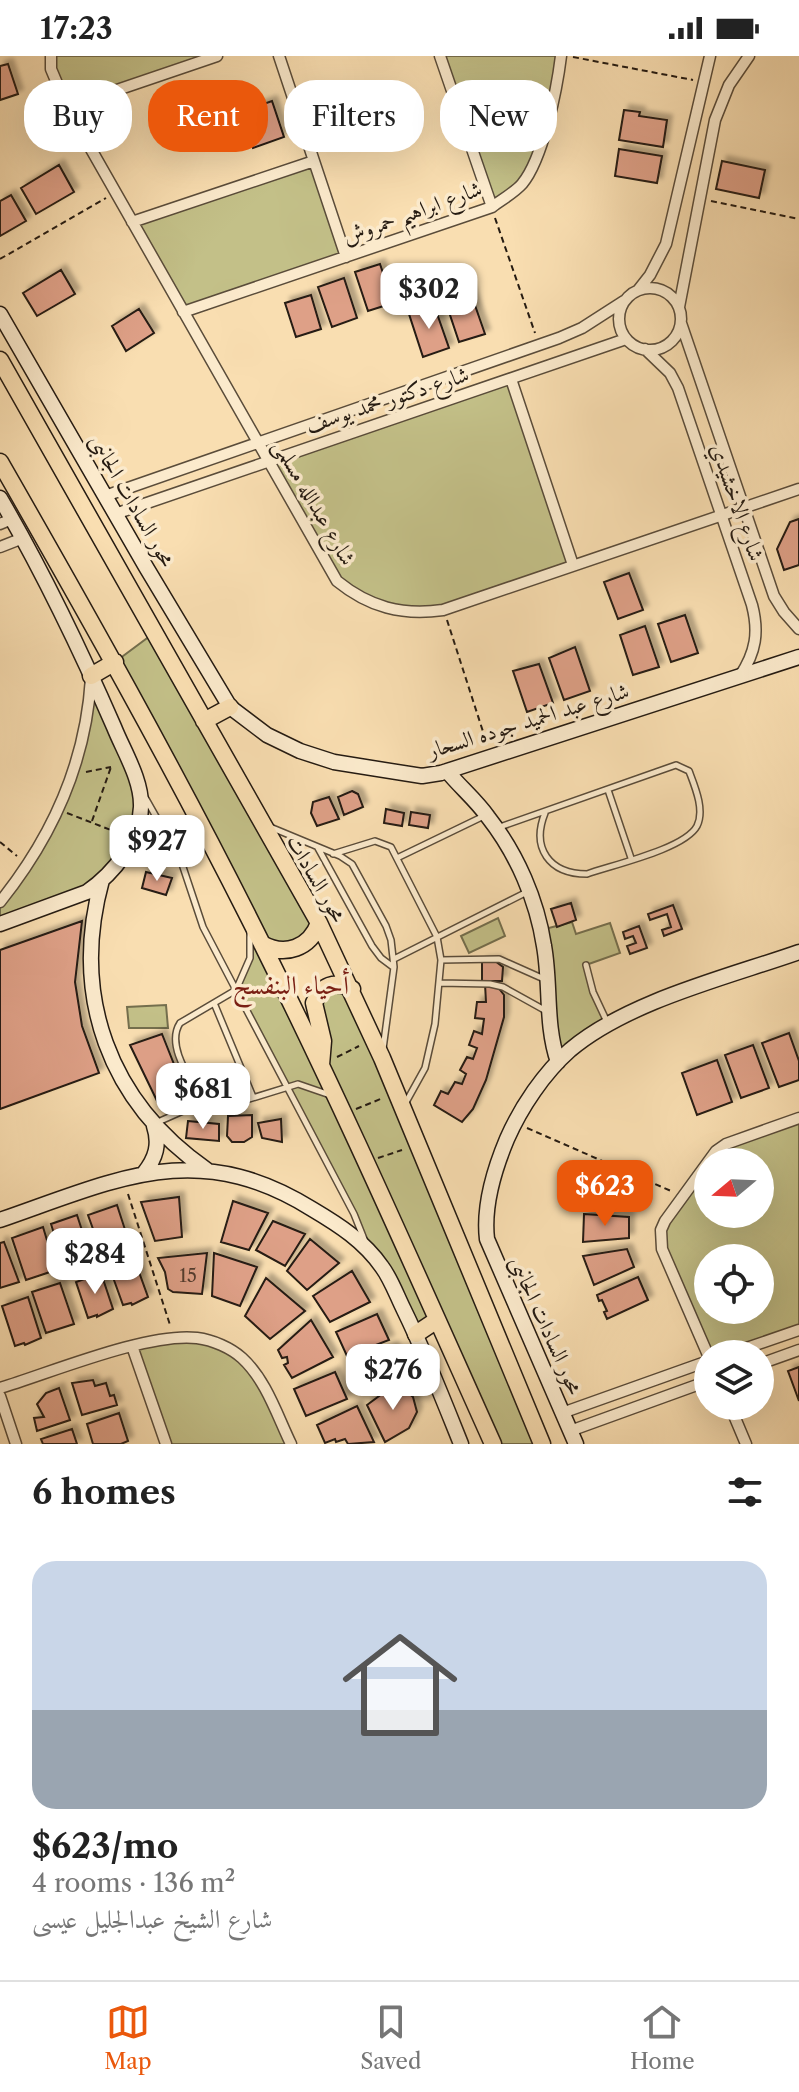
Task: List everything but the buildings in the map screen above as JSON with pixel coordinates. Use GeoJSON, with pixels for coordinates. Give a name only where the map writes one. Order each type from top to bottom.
{"type":"FeatureCollection","features":[{"type":"Feature","properties":{"kind":"main road","name":"محور السادات"},"geometry":{"type":"LineString","coordinates":[[0,360],[319,923],[382,1058],[542,1444]]}},
{"type":"Feature","properties":{"kind":"main road"},"geometry":{"type":"LineString","coordinates":[[0,385],[35,424]]}},
{"type":"Feature","properties":{"kind":"main road"},"geometry":{"type":"LineString","coordinates":[[0,462],[115,662],[249,918],[321,1065],[493,1444]]}},
{"type":"Feature","properties":{"kind":"main road"},"geometry":{"type":"LineString","coordinates":[[91,676],[115,662]]}},
{"type":"Feature","properties":{"kind":"main road"},"geometry":{"type":"LineString","coordinates":[[204,721],[230,707]]}},
{"type":"Feature","properties":{"kind":"main road"},"geometry":{"type":"LineString","coordinates":[[262,944],[277,950],[292,950],[312,937],[319,923]]}},
{"type":"Feature","properties":{"kind":"main road"},"geometry":{"type":"LineString","coordinates":[[321,1065],[323,1041],[314,1003],[316,997],[324,988],[335,984],[352,989]]}},
{"type":"Feature","properties":{"kind":"main road"},"geometry":{"type":"LineString","coordinates":[[416,1334],[437,1320]]}},
{"type":"Feature","properties":{"kind":"street","name":"شارع عبدالله مسلمى"},"geometry":{"type":"LineString","coordinates":[[51,56],[51,69],[56,80]]}},
{"type":"Feature","properties":{"kind":"street"},"geometry":{"type":"LineString","coordinates":[[132,85],[217,56]]}},
{"type":"Feature","properties":{"kind":"street"},"geometry":{"type":"LineString","coordinates":[[279,56],[346,257]]}},
{"type":"Feature","properties":{"kind":"street"},"geometry":{"type":"LineString","coordinates":[[440,56],[492,207]]}},
{"type":"Feature","properties":{"kind":"street","name":"شارع ابراهيم حمروش"},"geometry":{"type":"LineString","coordinates":[[183,312],[492,207],[521,186],[532,169],[561,56]]}},
{"type":"Feature","properties":{"kind":"street"},"geometry":{"type":"LineString","coordinates":[[710,56],[666,244],[650,275],[624,301],[619,320],[626,339],[645,349],[657,349],[677,335],[698,199],[718,111],[729,85],[749,56]]}},
{"type":"Feature","properties":{"kind":"street","name":"شارع عبدالله مسلمى"},"geometry":{"type":"LineString","coordinates":[[92,152],[337,581],[352,593],[387,609],[424,613],[443,610],[799,489]]}},
{"type":"Feature","properties":{"kind":"street"},"geometry":{"type":"LineString","coordinates":[[132,222],[314,161]]}},
{"type":"Feature","properties":{"kind":"street"},"geometry":{"type":"LineString","coordinates":[[639,289],[663,290],[679,307]]}},
{"type":"Feature","properties":{"kind":"street","name":"شارع دكتور محمد يوسف"},"geometry":{"type":"LineString","coordinates":[[105,496],[540,345],[582,328],[624,301]]}},
{"type":"Feature","properties":{"kind":"street","name":"محور السادات الجانبى"},"geometry":{"type":"LineString","coordinates":[[0,314],[230,707]]}},
{"type":"Feature","properties":{"kind":"street","name":"شارع الاخشيدي"},"geometry":{"type":"LineString","coordinates":[[681,323],[774,596],[799,629]]}},
{"type":"Feature","properties":{"kind":"street","name":"شارع دكتور محمد يوسف"},"geometry":{"type":"LineString","coordinates":[[115,514],[626,339]]}},
{"type":"Feature","properties":{"kind":"street","name":"شارع الاخشيدي"},"geometry":{"type":"LineString","coordinates":[[645,349],[670,373],[678,388],[757,623],[751,660],[740,676]]}},
{"type":"Feature","properties":{"kind":"street"},"geometry":{"type":"LineString","coordinates":[[511,379],[573,565]]}},
{"type":"Feature","properties":{"kind":"street"},"geometry":{"type":"LineString","coordinates":[[0,498],[6,522],[23,538],[91,676],[139,788],[140,819],[133,838],[116,865],[87,892],[0,924]]}},
{"type":"Feature","properties":{"kind":"street"},"geometry":{"type":"LineString","coordinates":[[0,547],[23,538]]}},
{"type":"Feature","properties":{"kind":"street","name":"شارع عبد الحميد جوده السحار"},"geometry":{"type":"LineString","coordinates":[[230,707],[267,735],[300,751],[334,762],[422,776],[447,771],[799,657]]}},
{"type":"Feature","properties":{"kind":"street"},"geometry":{"type":"LineString","coordinates":[[0,902],[27,864],[59,809],[73,775],[86,726],[91,676]]}},
{"type":"Feature","properties":{"kind":"street"},"geometry":{"type":"LineString","coordinates":[[447,771],[497,828],[530,891],[544,944],[548,1012],[558,1062]]}},
{"type":"Feature","properties":{"kind":"street"},"geometry":{"type":"LineString","coordinates":[[102,879],[90,949],[92,985],[98,1020],[114,1065],[125,1086],[153,1124],[207,1170]]}},
{"type":"Feature","properties":{"kind":"street"},"geometry":{"type":"LineString","coordinates":[[514,1123],[558,1062],[587,1037],[666,998],[799,952]]}},
{"type":"Feature","properties":{"kind":"street"},"geometry":{"type":"LineString","coordinates":[[701,1340],[660,1240],[665,1221],[716,1151],[726,1144],[799,1118]]}},
{"type":"Feature","properties":{"kind":"street","name":"محور السادات الجانبى"},"geometry":{"type":"LineString","coordinates":[[514,1123],[495,1167],[485,1222],[491,1254],[573,1438]]}},
{"type":"Feature","properties":{"kind":"street"},"geometry":{"type":"LineString","coordinates":[[144,1173],[153,1161],[157,1146],[153,1124]]}},
{"type":"Feature","properties":{"kind":"street"},"geometry":{"type":"LineString","coordinates":[[0,1220],[123,1178],[175,1169],[242,1176],[276,1188],[366,1246],[384,1269],[416,1334],[461,1444]]}},
{"type":"Feature","properties":{"kind":"street"},"geometry":{"type":"LineString","coordinates":[[770,1340],[799,1330]]}},
{"type":"Feature","properties":{"kind":"street"},"geometry":{"type":"LineString","coordinates":[[0,1388],[132,1346],[174,1338],[197,1338],[220,1344],[240,1356],[256,1374],[291,1444]]}},
{"type":"Feature","properties":{"kind":"street"},"geometry":{"type":"LineString","coordinates":[[132,1346],[166,1444]]}},
{"type":"Feature","properties":{"kind":"street"},"geometry":{"type":"LineString","coordinates":[[774,1359],[799,1350]]}},
{"type":"Feature","properties":{"kind":"street"},"geometry":{"type":"LineString","coordinates":[[562,1413],[694,1363]]}},
{"type":"Feature","properties":{"kind":"street"},"geometry":{"type":"LineString","coordinates":[[573,1438],[694,1387]]}},
{"type":"Feature","properties":{"kind":"street"},"geometry":{"type":"LineString","coordinates":[[0,1396],[16,1444]]}},
{"type":"Feature","properties":{"kind":"street"},"geometry":{"type":"LineString","coordinates":[[736,1420],[746,1444]]}},
{"type":"Feature","properties":{"kind":"lane"},"geometry":{"type":"LineString","coordinates":[[497,828],[676,765],[689,771],[700,805],[696,827],[679,842],[587,874],[561,870],[543,851],[540,825],[545,813]]}},
{"type":"Feature","properties":{"kind":"lane"},"geometry":{"type":"LineString","coordinates":[[139,788],[181,861],[203,927],[354,1214],[366,1246]]}},
{"type":"Feature","properties":{"kind":"lane"},"geometry":{"type":"LineString","coordinates":[[608,790],[631,858]]}},
{"type":"Feature","properties":{"kind":"lane"},"geometry":{"type":"LineString","coordinates":[[397,858],[487,815]]}},
{"type":"Feature","properties":{"kind":"lane"},"geometry":{"type":"LineString","coordinates":[[260,823],[346,860],[356,869],[386,926],[394,967],[382,1058]]}},
{"type":"Feature","properties":{"kind":"lane"},"geometry":{"type":"LineString","coordinates":[[333,854],[379,841],[391,847],[437,937],[441,960],[440,983],[425,1068],[399,1101]]}},
{"type":"Feature","properties":{"kind":"lane"},"geometry":{"type":"LineString","coordinates":[[318,847],[372,946],[381,958],[394,967]]}},
{"type":"Feature","properties":{"kind":"lane"},"geometry":{"type":"LineString","coordinates":[[394,959],[530,891]]}},
{"type":"Feature","properties":{"kind":"lane"},"geometry":{"type":"LineString","coordinates":[[249,918],[250,958],[236,990],[180,1023],[174,1036],[175,1046],[203,1102],[216,1108],[288,1086],[309,1086],[340,1107]]}},
{"type":"Feature","properties":{"kind":"lane"},"geometry":{"type":"LineString","coordinates":[[441,960],[499,959],[548,981]]}},
{"type":"Feature","properties":{"kind":"lane"},"geometry":{"type":"LineString","coordinates":[[586,965],[593,992],[608,1025]]}},
{"type":"Feature","properties":{"kind":"lane"},"geometry":{"type":"LineString","coordinates":[[440,983],[503,987],[548,1012]]}},
{"type":"Feature","properties":{"kind":"lane"},"geometry":{"type":"LineString","coordinates":[[214,1003],[253,1097]]}},
{"type":"Feature","properties":{"kind":"lane"},"geometry":{"type":"LineString","coordinates":[[153,1124],[203,1102]]}},
{"type":"Feature","properties":{"kind":"path"},"geometry":{"type":"LineString","coordinates":[[568,56],[706,83]]}},
{"type":"Feature","properties":{"kind":"path"},"geometry":{"type":"LineString","coordinates":[[0,259],[115,192]]}},
{"type":"Feature","properties":{"kind":"path"},"geometry":{"type":"LineString","coordinates":[[698,199],[799,219]]}},
{"type":"Feature","properties":{"kind":"path"},"geometry":{"type":"LineString","coordinates":[[492,207],[540,345]]}},
{"type":"Feature","properties":{"kind":"path"},"geometry":{"type":"LineString","coordinates":[[443,610],[491,756]]}},
{"type":"Feature","properties":{"kind":"path"},"geometry":{"type":"LineString","coordinates":[[73,775],[129,764]]}},
{"type":"Feature","properties":{"kind":"path"},"geometry":{"type":"LineString","coordinates":[[92,822],[111,767]]}},
{"type":"Feature","properties":{"kind":"path"},"geometry":{"type":"LineString","coordinates":[[59,809],[133,838]]}},
{"type":"Feature","properties":{"kind":"path"},"geometry":{"type":"LineString","coordinates":[[0,842],[27,864]]}},
{"type":"Feature","properties":{"kind":"path"},"geometry":{"type":"LineString","coordinates":[[321,1065],[373,1039]]}},
{"type":"Feature","properties":{"kind":"path"},"geometry":{"type":"LineString","coordinates":[[340,1107],[399,1101]]}},
{"type":"Feature","properties":{"kind":"path"},"geometry":{"type":"LineString","coordinates":[[514,1123],[682,1196]]}},
{"type":"Feature","properties":{"kind":"path"},"geometry":{"type":"LineString","coordinates":[[365,1162],[417,1145]]}},
{"type":"Feature","properties":{"kind":"path"},"geometry":{"type":"LineString","coordinates":[[123,1178],[174,1338]]}},
{"type":"Feature","properties":{"kind":"shaded area"},"geometry":{"type":"Polygon","coordinates":[[[52,56],[217,56],[132,85],[132,80],[59,80],[52,56]]]}},
{"type":"Feature","properties":{"kind":"shaded area"},"geometry":{"type":"Polygon","coordinates":[[[440,56],[560,56],[554,80],[448,80],[440,56]]]}},
{"type":"Feature","properties":{"kind":"shaded area"},"geometry":{"type":"Polygon","coordinates":[[[473,152],[538,152],[521,186],[492,207],[473,152]]]}},
{"type":"Feature","properties":{"kind":"shaded area"},"geometry":{"type":"Polygon","coordinates":[[[314,161],[346,257],[183,312],[132,222],[314,161]]]}},
{"type":"Feature","properties":{"kind":"shaded area"},"geometry":{"type":"Polygon","coordinates":[[[511,379],[573,565],[443,610],[405,613],[337,581],[267,460],[511,379]]]}},
{"type":"Feature","properties":{"kind":"shaded area"},"geometry":{"type":"Polygon","coordinates":[[[154,633],[319,923],[312,937],[269,948],[321,1065],[316,997],[346,986],[544,1444],[493,1444],[438,1321],[416,1334],[236,990],[250,958],[249,920],[115,662],[154,633]]]}},
{"type":"Feature","properties":{"kind":"shaded area"},"geometry":{"type":"Polygon","coordinates":[[[91,676],[136,779],[140,819],[95,886],[0,924],[0,902],[66,794],[91,676]]]}},
{"type":"Feature","properties":{"kind":"shaded area"},"geometry":{"type":"Polygon","coordinates":[[[498,918],[505,936],[469,953],[461,936],[498,918]]]}},
{"type":"Feature","properties":{"kind":"shaded area"},"geometry":{"type":"Polygon","coordinates":[[[572,922],[576,934],[610,923],[620,953],[586,965],[593,992],[608,1025],[558,1062],[541,930],[572,922]]]}},
{"type":"Feature","properties":{"kind":"shaded area"},"geometry":{"type":"Polygon","coordinates":[[[166,1005],[168,1028],[129,1028],[127,1007],[166,1005]]]}},
{"type":"Feature","properties":{"kind":"shaded area"},"geometry":{"type":"Polygon","coordinates":[[[799,1118],[799,1330],[770,1340],[702,1340],[695,1324],[774,1324],[774,1244],[694,1244],[694,1321],[660,1240],[661,1230],[694,1182],[694,1228],[774,1228],[774,1148],[724,1148],[799,1118]]]}},
{"type":"Feature","properties":{"kind":"shaded area"},"geometry":{"type":"Polygon","coordinates":[[[174,1338],[220,1344],[256,1374],[291,1444],[166,1444],[132,1346],[174,1338]]]}},
{"type":"Feature","properties":{"kind":"district","name":"أحياء البنفسج"},"geometry":{"type":"Point","coordinates":[291,985]}}]}
